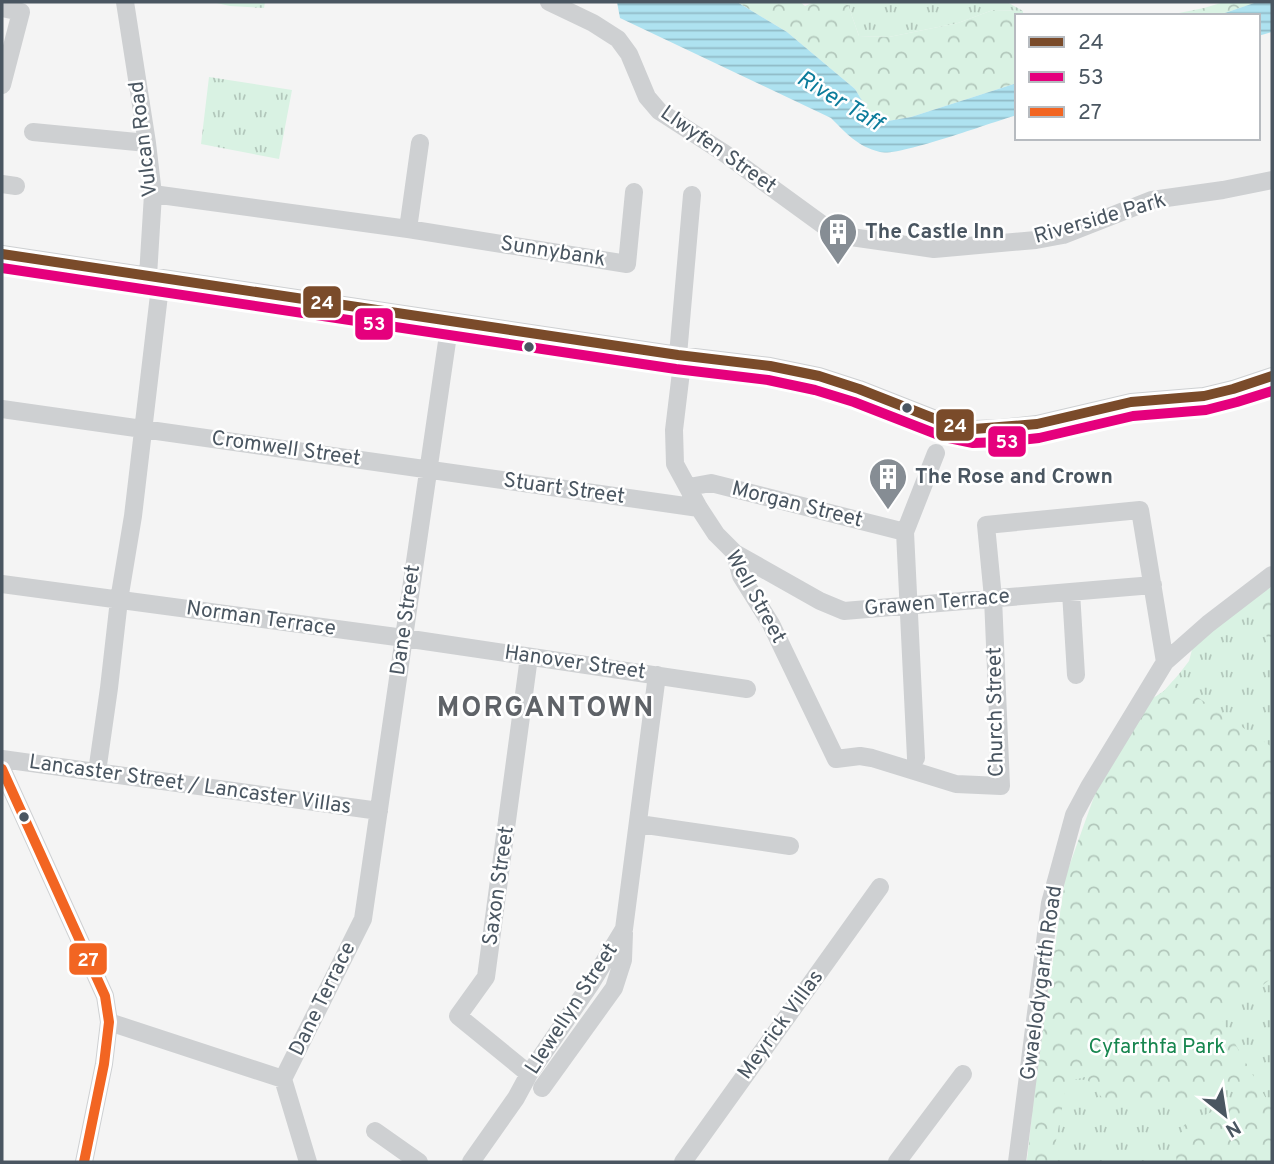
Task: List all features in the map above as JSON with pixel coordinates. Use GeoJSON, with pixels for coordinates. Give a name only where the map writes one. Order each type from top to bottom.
{"type":"FeatureCollection","features":[{"type":"Feature","properties":{"kind":"street","name":"Vulcan Road"},"geometry":{"type":"LineString","coordinates":[[97,772],[155,344],[153,194],[125,2]]}},
{"type":"Feature","properties":{"kind":"street","name":"Llwyfen Street"},"geometry":{"type":"LineString","coordinates":[[549,2],[593,23],[618,39],[629,54],[647,97],[659,111],[823,225],[844,236]]}},
{"type":"Feature","properties":{"kind":"street"},"geometry":{"type":"LineString","coordinates":[[2,8],[21,12],[2,85]]}},
{"type":"Feature","properties":{"kind":"street"},"geometry":{"type":"LineString","coordinates":[[33,132],[147,143]]}},
{"type":"Feature","properties":{"kind":"street"},"geometry":{"type":"LineString","coordinates":[[408,229],[420,143]]}},
{"type":"Feature","properties":{"kind":"street","name":"Riverside Park"},"geometry":{"type":"LineString","coordinates":[[844,236],[934,249],[1036,240],[1063,234],[1152,200],[1272,180]]}},
{"type":"Feature","properties":{"kind":"street","name":"Sunnybank"},"geometry":{"type":"LineString","coordinates":[[153,194],[408,229],[627,264],[634,192]]}},
{"type":"Feature","properties":{"kind":"street","name":"Well Street"},"geometry":{"type":"LineString","coordinates":[[692,195],[678,355],[681,372],[674,430],[675,464],[716,534],[735,553],[741,576],[771,624],[836,759]]}},
{"type":"Feature","properties":{"kind":"street"},"geometry":{"type":"LineString","coordinates":[[2,254],[678,355],[770,366],[819,376],[948,425],[974,429],[1037,424],[1131,402],[1205,397],[1272,376]]}},
{"type":"Feature","properties":{"kind":"street","name":"Dane Street"},"geometry":{"type":"LineString","coordinates":[[363,919],[450,321]]}},
{"type":"Feature","properties":{"kind":"street","name":"Cromwell Street"},"geometry":{"type":"LineString","coordinates":[[2,409],[428,470]]}},
{"type":"Feature","properties":{"kind":"street"},"geometry":{"type":"LineString","coordinates":[[916,758],[905,532],[936,453]]}},
{"type":"Feature","properties":{"kind":"street","name":"Stuart Street"},"geometry":{"type":"LineString","coordinates":[[428,470],[699,508]]}},
{"type":"Feature","properties":{"kind":"street","name":"Morgan Street"},"geometry":{"type":"LineString","coordinates":[[689,488],[711,484],[905,532]]}},
{"type":"Feature","properties":{"kind":"street"},"geometry":{"type":"LineString","coordinates":[[993,598],[986,525],[1140,510],[1165,662]]}},
{"type":"Feature","properties":{"kind":"street","name":"Grawen Terrace"},"geometry":{"type":"LineString","coordinates":[[735,553],[820,601],[844,611],[1153,585]]}},
{"type":"Feature","properties":{"kind":"street","name":"Gwaelodygarth Road"},"geometry":{"type":"LineString","coordinates":[[1017,1162],[1050,904],[1074,815],[1165,662],[1208,624],[1272,575]]}},
{"type":"Feature","properties":{"kind":"street","name":"Norman Terrace"},"geometry":{"type":"LineString","coordinates":[[2,584],[404,638]]}},
{"type":"Feature","properties":{"kind":"street"},"geometry":{"type":"LineString","coordinates":[[1071,592],[1076,675]]}},
{"type":"Feature","properties":{"kind":"street","name":"Church Street"},"geometry":{"type":"LineString","coordinates":[[836,759],[860,756],[956,784],[1001,786],[993,598]]}},
{"type":"Feature","properties":{"kind":"street","name":"Hanover Street"},"geometry":{"type":"LineString","coordinates":[[404,638],[747,689]]}},
{"type":"Feature","properties":{"kind":"street","name":"Saxon Street"},"geometry":{"type":"LineString","coordinates":[[528,657],[486,977],[458,1016],[528,1074]]}},
{"type":"Feature","properties":{"kind":"street","name":"Llewellyn Street"},"geometry":{"type":"LineString","coordinates":[[471,1162],[516,1098],[528,1074],[590,985],[624,929],[657,676]]}},
{"type":"Feature","properties":{"kind":"street","name":"Lancaster Street / Lancaster Villas"},"geometry":{"type":"LineString","coordinates":[[2,759],[379,811]]}},
{"type":"Feature","properties":{"kind":"street"},"geometry":{"type":"LineString","coordinates":[[2,769],[105,996],[109,1022],[104,1064],[84,1162]]}},
{"type":"Feature","properties":{"kind":"street"},"geometry":{"type":"LineString","coordinates":[[639,824],[790,846]]}},
{"type":"Feature","properties":{"kind":"street","name":"Meyrick Villas"},"geometry":{"type":"LineString","coordinates":[[683,1162],[880,887]]}},
{"type":"Feature","properties":{"kind":"street","name":"Dane Terrace"},"geometry":{"type":"LineString","coordinates":[[284,1079],[363,919]]}},
{"type":"Feature","properties":{"kind":"street"},"geometry":{"type":"LineString","coordinates":[[542,1088],[614,988],[623,960],[624,929]]}},
{"type":"Feature","properties":{"kind":"street"},"geometry":{"type":"LineString","coordinates":[[109,1022],[284,1079],[308,1162]]}},
{"type":"Feature","properties":{"kind":"street"},"geometry":{"type":"LineString","coordinates":[[897,1162],[963,1074]]}},
{"type":"Feature","properties":{"kind":"street"},"geometry":{"type":"LineString","coordinates":[[375,1131],[419,1162]]}},
{"type":"Feature","properties":{"kind":"green space"},"geometry":{"type":"Polygon","coordinates":[[[212,2],[265,2],[264,8],[212,2]]]}},
{"type":"Feature","properties":{"kind":"green space"},"geometry":{"type":"Polygon","coordinates":[[[737,2],[800,2],[805,6],[814,2],[842,2],[848,5],[859,36],[889,37],[958,23],[993,10],[1023,11],[1023,14],[1015,14],[1015,84],[911,117],[888,121],[869,112],[855,89],[787,32],[737,2]]]}},
{"type":"Feature","properties":{"kind":"green space"},"geometry":{"type":"Polygon","coordinates":[[[842,2],[1007,2],[1023,11],[993,10],[958,23],[889,37],[859,36],[848,5],[842,2]]]}},
{"type":"Feature","properties":{"kind":"green space"},"geometry":{"type":"Polygon","coordinates":[[[1224,2],[1257,2],[1222,14],[1174,14],[1224,2]]]}},
{"type":"Feature","properties":{"kind":"green space"},"geometry":{"type":"Polygon","coordinates":[[[209,77],[292,90],[279,159],[201,144],[209,77]]]}},
{"type":"Feature","properties":{"kind":"green space","name":"Cyfarthfa Park"},"geometry":{"type":"Polygon","coordinates":[[[1272,587],[1272,1162],[1027,1162],[1038,1059],[1066,875],[1149,701],[1164,691],[1179,674],[1189,661],[1193,646],[1232,614],[1272,587]]]}},
{"type":"Feature","properties":{"kind":"green space"},"geometry":{"type":"Polygon","coordinates":[[[1272,587],[1270,658],[1266,632],[1246,603],[1272,587]]]}},
{"type":"Feature","properties":{"kind":"green space","name":"Cyfarthfa Park"},"geometry":{"type":"Polygon","coordinates":[[[1173,681],[1272,747],[1272,978],[1220,1017],[1272,1109],[1272,1161],[1177,1162],[1175,1150],[1185,1124],[1240,1099],[1240,1091],[1219,1086],[1186,1103],[1127,1106],[1104,1100],[1085,1077],[1067,1082],[1052,1162],[1027,1162],[1038,1059],[1066,875],[1096,791],[1149,701],[1173,681]]]}},
{"type":"Feature","properties":{"kind":"water","name":"River Taff"},"geometry":{"type":"Polygon","coordinates":[[[617,2],[737,2],[787,32],[855,89],[869,112],[888,121],[911,117],[1015,84],[1015,116],[925,144],[880,152],[859,143],[831,118],[620,18],[617,2]]]}},
{"type":"Feature","properties":{"kind":"water"},"geometry":{"type":"Polygon","coordinates":[[[1257,2],[1272,2],[1272,32],[1260,35],[1260,14],[1222,14],[1257,2]]]}},
{"type":"Feature","properties":{"kind":"transit line","name":"24"},"geometry":{"type":"LineString","coordinates":[[2,254],[678,355],[770,366],[819,376],[948,424],[974,429],[1037,424],[1131,402],[1204,396],[1272,376]]}},
{"type":"Feature","properties":{"kind":"transit line","name":"53"},"geometry":{"type":"LineString","coordinates":[[2,268],[676,369],[768,380],[815,390],[944,437],[973,443],[1039,438],[1133,416],[1206,410],[1272,391]]}},
{"type":"Feature","properties":{"kind":"transit line","name":"27"},"geometry":{"type":"LineString","coordinates":[[2,769],[105,996],[109,1022],[104,1064],[84,1162]]}},
{"type":"Feature","properties":{"kind":"place","name":"The Castle Inn"},"geometry":{"type":"Point","coordinates":[838,266]}},
{"type":"Feature","properties":{"kind":"place","name":"The Rose and Crown"},"geometry":{"type":"Point","coordinates":[888,511]}},
{"type":"Feature","properties":{"kind":"district","name":"MORGANTOWN"},"geometry":{"type":"Point","coordinates":[546,709]}}]}
